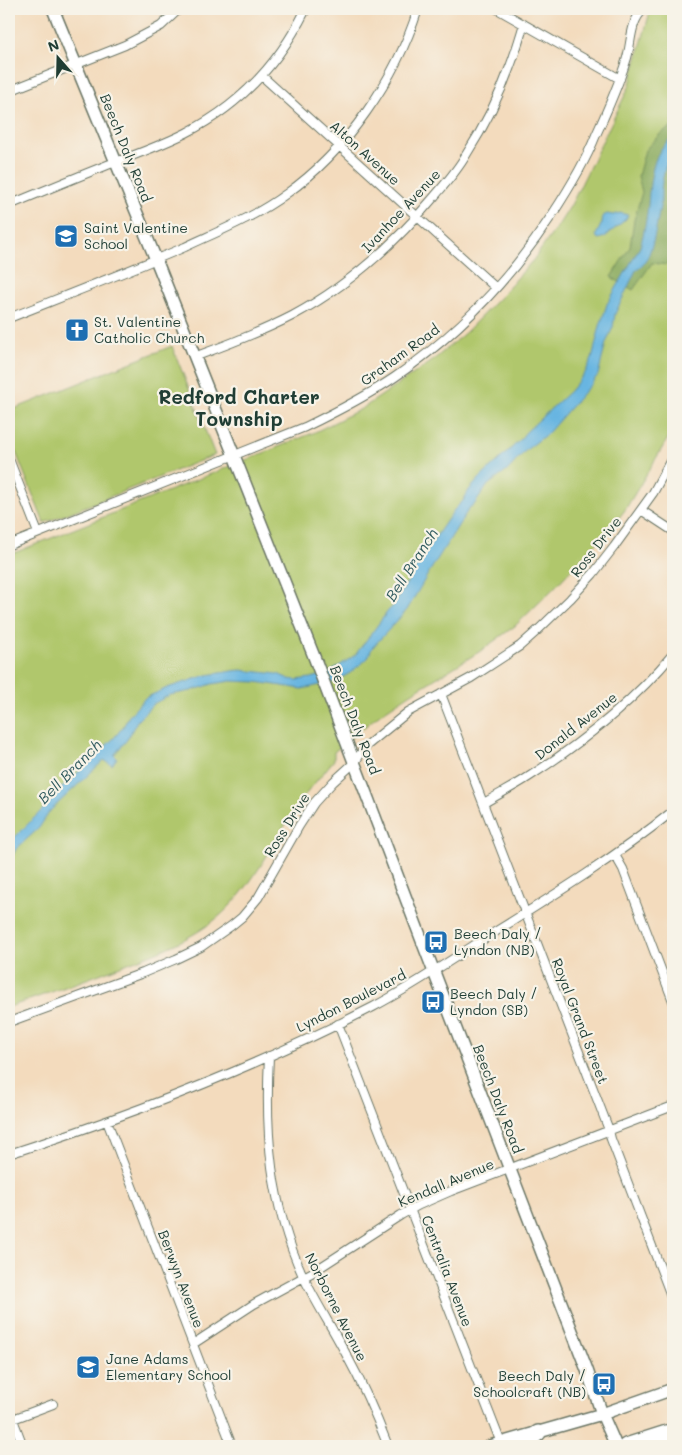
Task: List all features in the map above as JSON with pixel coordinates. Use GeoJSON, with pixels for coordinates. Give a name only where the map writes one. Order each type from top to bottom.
{"type":"FeatureCollection","features":[{"type":"Feature","properties":{"kind":"highway"},"geometry":{"type":"LineString","coordinates":[[626,1446],[673,1431]]}},
{"type":"Feature","properties":{"kind":"highway"},"geometry":{"type":"LineString","coordinates":[[501,1445],[529,1440],[539,1436]]}},
{"type":"Feature","properties":{"kind":"main road","name":"Beech Daly Road"},"geometry":{"type":"LineString","coordinates":[[53,9],[331,699],[509,1170],[616,1446]]}},
{"type":"Feature","properties":{"kind":"main road"},"geometry":{"type":"LineString","coordinates":[[539,1436],[604,1419],[673,1389]]}},
{"type":"Feature","properties":{"kind":"street"},"geometry":{"type":"LineString","coordinates":[[9,91],[117,49],[144,36],[161,26],[179,9]]}},
{"type":"Feature","properties":{"kind":"street"},"geometry":{"type":"LineString","coordinates":[[9,205],[166,142],[206,122],[238,98],[262,76],[282,51],[306,9]]}},
{"type":"Feature","properties":{"kind":"street"},"geometry":{"type":"LineString","coordinates":[[9,318],[155,259],[228,227],[269,206],[305,179],[339,145],[368,110],[382,88],[408,37],[418,9]]}},
{"type":"Feature","properties":{"kind":"street"},"geometry":{"type":"LineString","coordinates":[[498,9],[620,79]]}},
{"type":"Feature","properties":{"kind":"street","name":"Graham Road"},"geometry":{"type":"LineString","coordinates":[[9,545],[305,426],[352,403],[384,384],[440,343],[466,319],[518,264],[535,241],[581,168],[620,79],[627,59],[634,25],[644,9]]}},
{"type":"Feature","properties":{"kind":"street","name":"Ivanhoe Avenue"},"geometry":{"type":"LineString","coordinates":[[194,357],[285,319],[334,290],[373,261],[418,216],[458,168],[474,142],[506,76],[524,24]]}},
{"type":"Feature","properties":{"kind":"street","name":"Alton Avenue"},"geometry":{"type":"LineString","coordinates":[[262,76],[496,288]]}},
{"type":"Feature","properties":{"kind":"street","name":"Ross Drive"},"geometry":{"type":"LineString","coordinates":[[9,1022],[143,973],[190,952],[220,935],[242,917],[258,898],[314,803],[333,782],[389,726],[408,712],[505,657],[520,646],[570,600],[593,574],[641,510],[653,493],[673,456]]}},
{"type":"Feature","properties":{"kind":"street"},"geometry":{"type":"LineString","coordinates":[[9,459],[38,533]]}},
{"type":"Feature","properties":{"kind":"street"},"geometry":{"type":"LineString","coordinates":[[641,510],[673,530]]}},
{"type":"Feature","properties":{"kind":"street","name":"Donald Avenue"},"geometry":{"type":"LineString","coordinates":[[484,803],[529,777],[583,740],[617,712],[673,654]]}},
{"type":"Feature","properties":{"kind":"street","name":"Royal Grand Street"},"geometry":{"type":"LineString","coordinates":[[441,694],[673,1301]]}},
{"type":"Feature","properties":{"kind":"street","name":"Lyndon Boulevard"},"geometry":{"type":"LineString","coordinates":[[9,1154],[107,1121],[192,1089],[270,1056],[389,998],[615,855],[673,811]]}},
{"type":"Feature","properties":{"kind":"street"},"geometry":{"type":"LineString","coordinates":[[615,855],[623,869],[673,1001]]}},
{"type":"Feature","properties":{"kind":"street","name":"Centralia Avenue"},"geometry":{"type":"LineString","coordinates":[[338,1024],[501,1445]]}},
{"type":"Feature","properties":{"kind":"street","name":"Norborne Avenue"},"geometry":{"type":"LineString","coordinates":[[270,1056],[267,1112],[272,1170],[284,1224],[304,1277],[363,1387],[388,1446]]}},
{"type":"Feature","properties":{"kind":"street","name":"Kendall Avenue"},"geometry":{"type":"LineString","coordinates":[[193,1344],[248,1308],[320,1268],[411,1210],[451,1192],[673,1106]]}},
{"type":"Feature","properties":{"kind":"street","name":"Berwyn Avenue"},"geometry":{"type":"LineString","coordinates":[[107,1121],[232,1446]]}},
{"type":"Feature","properties":{"kind":"street"},"geometry":{"type":"LineString","coordinates":[[13,1419],[53,1404]]}},
{"type":"Feature","properties":{"kind":"street"},"geometry":{"type":"LineString","coordinates":[[9,1409],[23,1446]]}},
{"type":"Feature","properties":{"kind":"green space"},"geometry":{"type":"Polygon","coordinates":[[[673,9],[673,430],[625,510],[611,528],[515,626],[479,652],[380,714],[334,752],[334,760],[300,802],[248,885],[217,918],[192,935],[165,948],[9,1007],[9,555],[313,433],[363,408],[431,362],[466,332],[503,294],[534,259],[559,224],[571,205],[629,87],[650,12],[673,9]]]}},
{"type":"Feature","properties":{"kind":"green space"},"geometry":{"type":"Polygon","coordinates":[[[673,126],[673,251],[667,265],[652,263],[633,290],[611,277],[630,247],[634,220],[642,192],[638,176],[645,150],[661,133],[673,126]]]}},
{"type":"Feature","properties":{"kind":"green space"},"geometry":{"type":"Polygon","coordinates":[[[172,346],[215,455],[44,523],[9,435],[9,411],[172,346]]]}},
{"type":"Feature","properties":{"kind":"water","name":"Bell Branch"},"geometry":{"type":"Polygon","coordinates":[[[673,137],[673,153],[663,175],[661,202],[650,250],[647,259],[636,270],[615,314],[613,327],[606,343],[598,375],[548,433],[526,450],[507,471],[488,485],[474,505],[470,507],[407,610],[372,648],[368,658],[350,673],[334,682],[302,689],[256,682],[231,681],[170,695],[153,704],[137,721],[126,741],[114,755],[117,758],[112,765],[104,760],[50,811],[39,828],[16,849],[9,863],[9,845],[12,840],[47,805],[52,797],[114,738],[129,716],[145,698],[167,688],[207,675],[232,671],[241,670],[278,674],[296,680],[311,678],[330,672],[356,654],[393,606],[424,554],[469,490],[525,433],[570,391],[585,373],[592,358],[607,304],[640,247],[655,161],[660,150],[673,137]]]}},
{"type":"Feature","properties":{"kind":"water"},"geometry":{"type":"Polygon","coordinates":[[[620,213],[628,215],[626,219],[605,237],[597,238],[596,235],[603,216],[620,213]]]}},
{"type":"Feature","properties":{"kind":"place","name":"Saint Valentine School"},"geometry":{"type":"Point","coordinates":[66,236]}},
{"type":"Feature","properties":{"kind":"place","name":"St. Valentine Catholic Church"},"geometry":{"type":"Point","coordinates":[77,330]}},
{"type":"Feature","properties":{"kind":"place","name":"Beech Daly / Lyndon (NB)"},"geometry":{"type":"Point","coordinates":[436,942]}},
{"type":"Feature","properties":{"kind":"place","name":"Beech Daly / Lyndon (SB)"},"geometry":{"type":"Point","coordinates":[433,1002]}},
{"type":"Feature","properties":{"kind":"place","name":"Jane Adams Elementary School"},"geometry":{"type":"Point","coordinates":[88,1367]}},
{"type":"Feature","properties":{"kind":"place","name":"Beech Daly / Schoolcraft (NB)"},"geometry":{"type":"Point","coordinates":[604,1384]}},
{"type":"Feature","properties":{"kind":"district","name":"Redford Charter Township"},"geometry":{"type":"Point","coordinates":[239,408]}}]}
